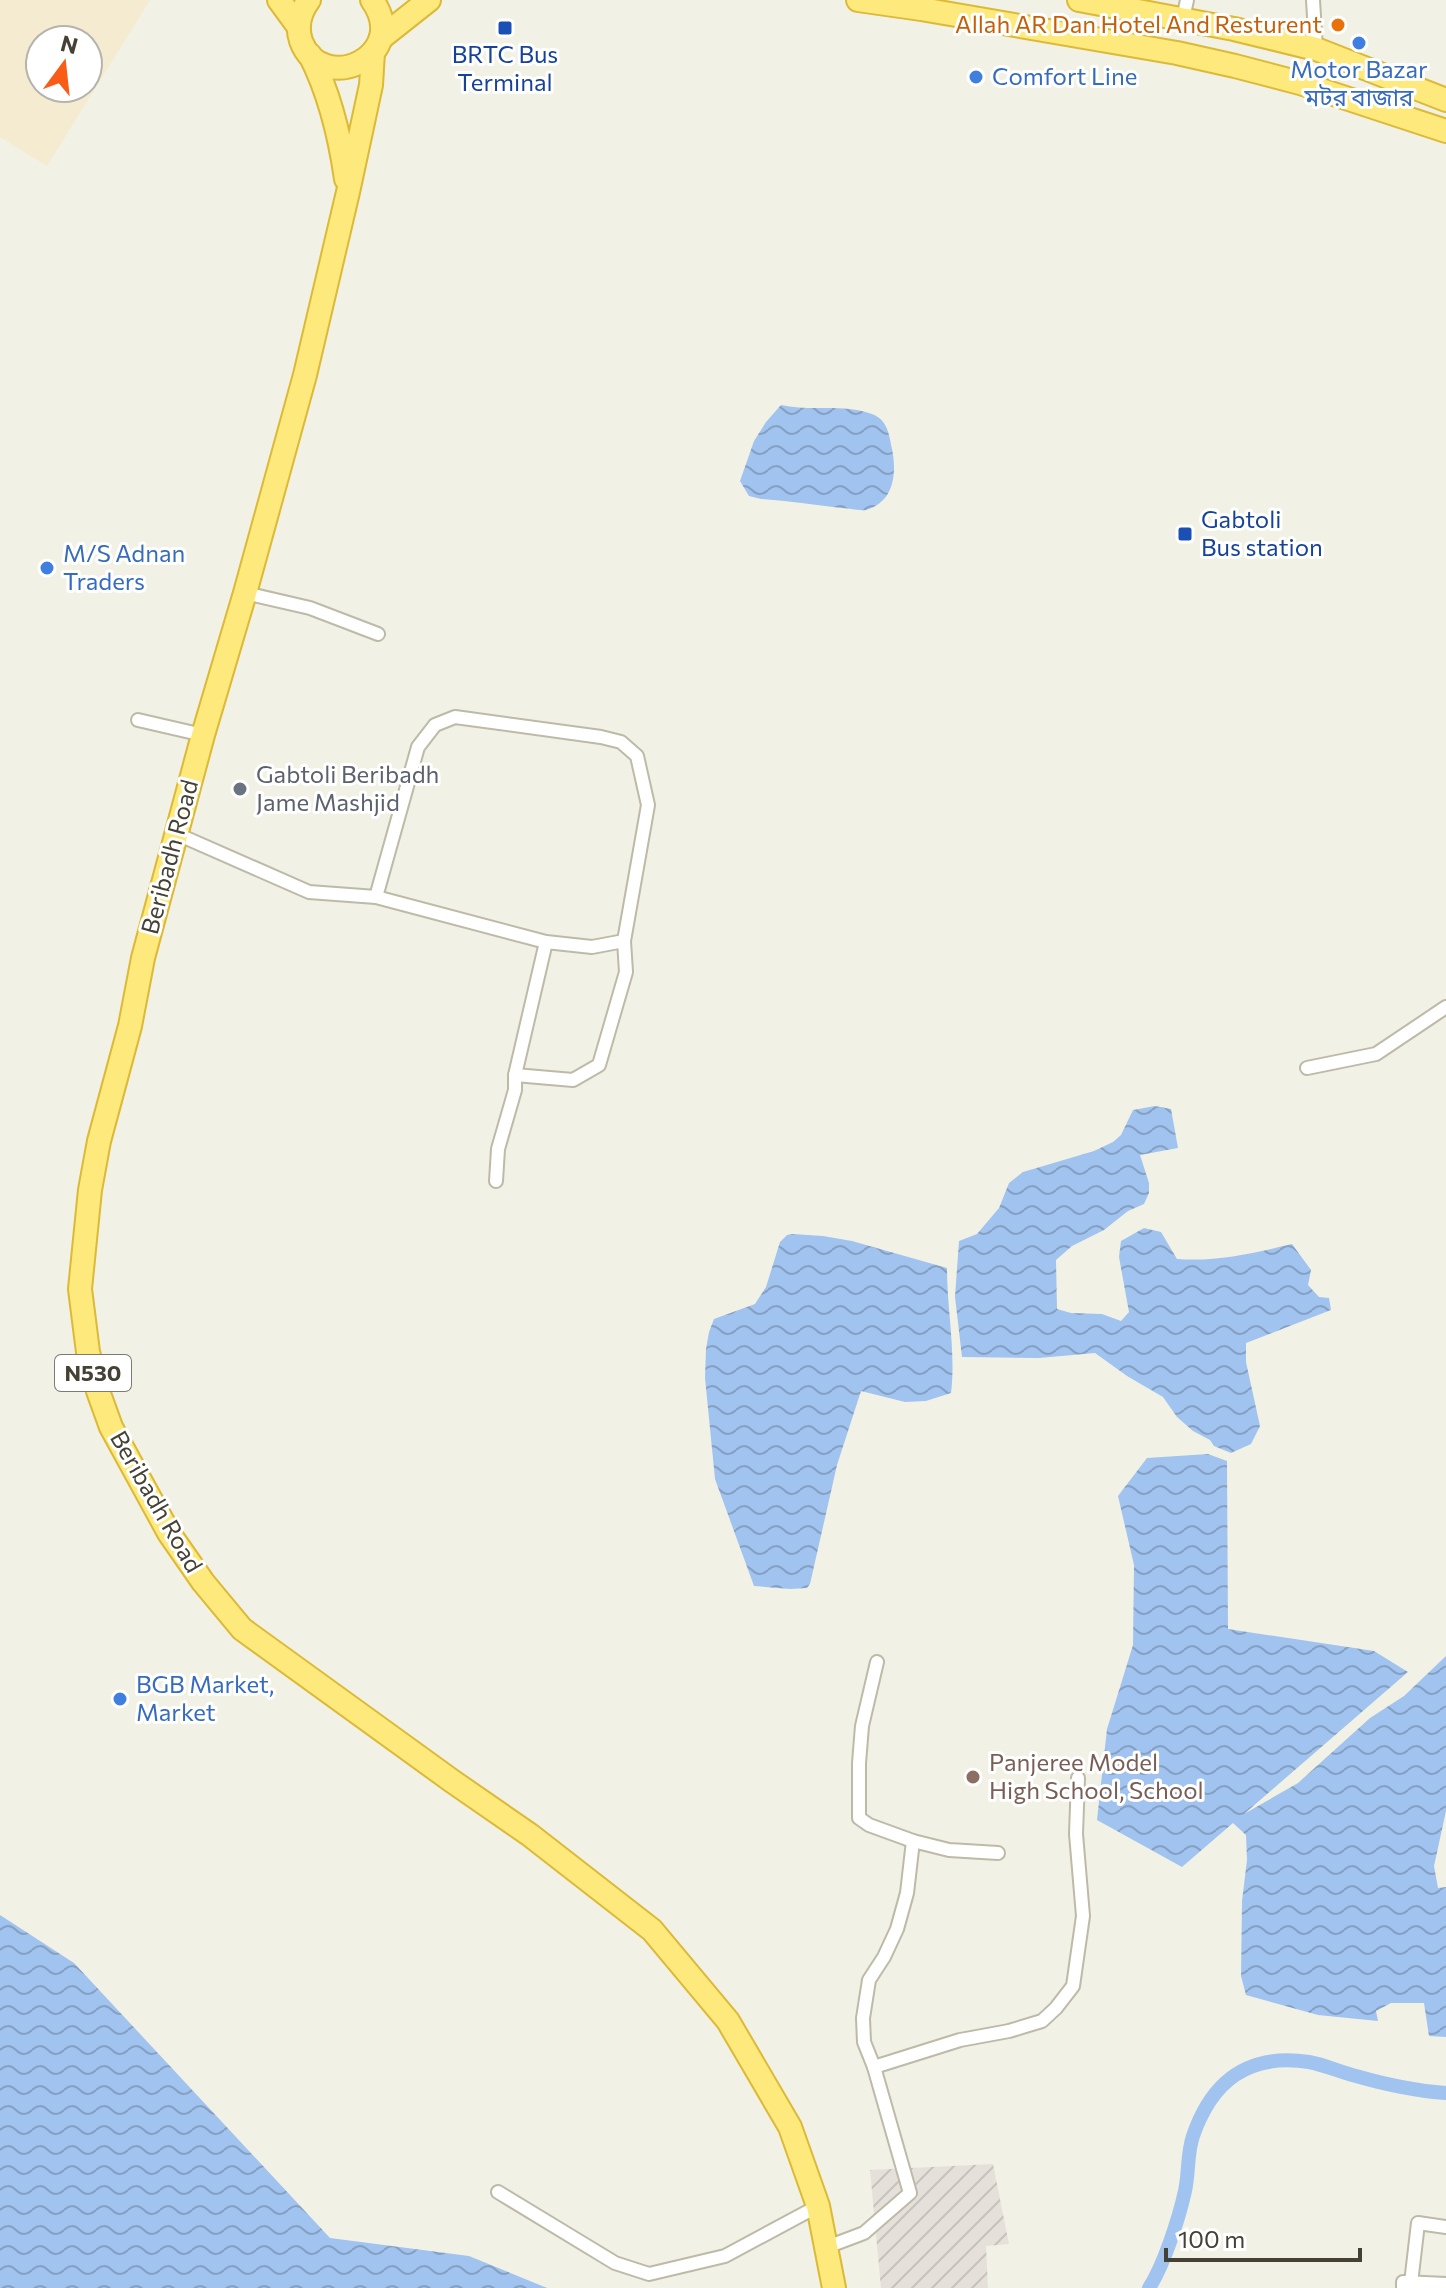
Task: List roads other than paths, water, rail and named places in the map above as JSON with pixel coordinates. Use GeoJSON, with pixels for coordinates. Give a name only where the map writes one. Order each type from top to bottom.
{"type":"FeatureCollection","features":[{"type":"Feature","properties":{"kind":"highway"},"geometry":{"type":"LineString","coordinates":[[279,0],[298,26]]}},
{"type":"Feature","properties":{"kind":"highway"},"geometry":{"type":"LineString","coordinates":[[309,0],[298,26],[300,37],[322,79],[342,152],[348,192]]}},
{"type":"Feature","properties":{"kind":"highway","name":"Beribadh Road"},"geometry":{"type":"LineString","coordinates":[[372,0],[380,13],[382,25],[348,192],[305,375],[143,958],[130,1026],[99,1141],[84,1237],[80,1289],[83,1323],[98,1391],[111,1427],[169,1533],[203,1582],[242,1629],[530,1835],[652,1930],[728,2021],[790,2127],[818,2206],[834,2288]]}},
{"type":"Feature","properties":{"kind":"highway"},"geometry":{"type":"LineString","coordinates":[[310,55],[322,64],[335,68],[363,62],[377,45],[429,0]]}},
{"type":"Feature","properties":{"kind":"highway"},"geometry":{"type":"LineString","coordinates":[[858,0],[1177,53],[1300,83],[1446,131]]}},
{"type":"Feature","properties":{"kind":"highway"},"geometry":{"type":"LineString","coordinates":[[1079,0],[1185,9],[1234,29],[1316,49],[1446,100]]}},
{"type":"Feature","properties":{"kind":"street"},"geometry":{"type":"LineString","coordinates":[[1313,0],[1316,49]]}},
{"type":"Feature","properties":{"kind":"street"},"geometry":{"type":"LineString","coordinates":[[245,593],[310,608],[378,634]]}},
{"type":"Feature","properties":{"kind":"street"},"geometry":{"type":"LineString","coordinates":[[376,897],[418,747],[435,725],[455,717],[601,737],[621,742],[637,756],[648,805],[624,941],[626,972],[599,1065],[573,1080],[515,1075]]}},
{"type":"Feature","properties":{"kind":"street"},"geometry":{"type":"LineString","coordinates":[[138,720],[203,735]]}},
{"type":"Feature","properties":{"kind":"street"},"geometry":{"type":"LineString","coordinates":[[177,834],[309,892],[376,897],[546,942],[592,947],[624,941]]}},
{"type":"Feature","properties":{"kind":"street"},"geometry":{"type":"LineString","coordinates":[[496,1181],[498,1149],[515,1090],[515,1075],[546,942]]}},
{"type":"Feature","properties":{"kind":"street"},"geometry":{"type":"LineString","coordinates":[[1307,1068],[1376,1054],[1446,1007]]}},
{"type":"Feature","properties":{"kind":"street"},"geometry":{"type":"LineString","coordinates":[[877,1662],[862,1726],[859,1818],[869,1825],[913,1841],[949,1850],[998,1853]]}},
{"type":"Feature","properties":{"kind":"street"},"geometry":{"type":"LineString","coordinates":[[874,2067],[960,2040],[1042,2021],[1073,1986],[1083,1916],[1076,1834],[1078,1778]]}},
{"type":"Feature","properties":{"kind":"street"},"geometry":{"type":"LineString","coordinates":[[827,2247],[864,2233],[910,2193],[864,2042],[863,2018],[869,1980],[897,1929],[907,1893],[913,1841]]}},
{"type":"Feature","properties":{"kind":"street"},"geometry":{"type":"LineString","coordinates":[[498,2192],[615,2263],[649,2274],[725,2256],[818,2206]]}},
{"type":"Feature","properties":{"kind":"street"},"geometry":{"type":"LineString","coordinates":[[1446,2227],[1418,2223],[1407,2286],[1446,2284]]}},
{"type":"Feature","properties":{"kind":"water"},"geometry":{"type":"Polygon","coordinates":[[[781,405],[849,409],[872,414],[881,420],[889,433],[894,468],[891,486],[883,501],[860,510],[749,496],[740,481],[754,441],[781,405]]]}},
{"type":"Feature","properties":{"kind":"water"},"geometry":{"type":"Polygon","coordinates":[[[1155,1106],[1171,1109],[1178,1148],[1140,1155],[1149,1183],[1144,1204],[1072,1246],[1056,1260],[1057,1309],[1071,1313],[1102,1314],[1121,1321],[1129,1312],[1119,1257],[1121,1241],[1144,1228],[1161,1232],[1177,1259],[1221,1258],[1292,1244],[1311,1270],[1308,1285],[1319,1297],[1329,1298],[1331,1310],[1246,1343],[1246,1362],[1260,1426],[1251,1444],[1231,1453],[1214,1446],[1210,1440],[1193,1431],[1177,1417],[1163,1397],[1095,1353],[1039,1358],[962,1357],[955,1297],[959,1241],[977,1234],[999,1208],[1009,1183],[1023,1172],[1094,1151],[1113,1142],[1121,1135],[1133,1110],[1155,1106]]]}},
{"type":"Feature","properties":{"kind":"water"},"geometry":{"type":"Polygon","coordinates":[[[793,1234],[852,1241],[947,1268],[952,1362],[951,1393],[926,1401],[905,1402],[861,1391],[837,1465],[810,1584],[807,1588],[790,1589],[754,1586],[715,1479],[705,1378],[706,1349],[714,1319],[755,1304],[766,1287],[780,1242],[793,1234]]]}},
{"type":"Feature","properties":{"kind":"water"},"geometry":{"type":"Polygon","coordinates":[[[1208,1454],[1227,1461],[1228,1629],[1374,1651],[1408,1672],[1244,1814],[1298,1783],[1370,1718],[1404,1696],[1446,1656],[1446,1811],[1434,1866],[1438,1888],[1446,1887],[1446,2037],[1429,2036],[1424,2003],[1391,2003],[1376,2011],[1378,2021],[1318,2015],[1246,1995],[1241,1976],[1246,1835],[1233,1823],[1182,1867],[1097,1820],[1107,1729],[1133,1645],[1134,1565],[1118,1496],[1147,1458],[1208,1454]]]}},
{"type":"Feature","properties":{"kind":"water"},"geometry":{"type":"Polygon","coordinates":[[[0,1915],[74,1963],[330,2238],[469,2256],[547,2288],[0,2288],[0,1915]]]}},
{"type":"Feature","properties":{"kind":"waterway"},"geometry":{"type":"LineString","coordinates":[[1149,2288],[1179,2214],[1193,2136],[1211,2100],[1235,2075],[1250,2067],[1287,2060],[1309,2062],[1389,2084],[1446,2093]]}},
{"type":"Feature","properties":{"kind":"place","name":"Allah AR Dan Hotel And Resturent"},"geometry":{"type":"Point","coordinates":[1338,25]}},
{"type":"Feature","properties":{"kind":"place","name":"BRTC Bus Terminal"},"geometry":{"type":"Point","coordinates":[505,28]}},
{"type":"Feature","properties":{"kind":"place","name":"Motor Bazar মটর বাজার"},"geometry":{"type":"Point","coordinates":[1359,43]}},
{"type":"Feature","properties":{"kind":"place","name":"Comfort Line"},"geometry":{"type":"Point","coordinates":[976,77]}},
{"type":"Feature","properties":{"kind":"place","name":"Gabtoli Bus station"},"geometry":{"type":"Point","coordinates":[1185,534]}},
{"type":"Feature","properties":{"kind":"place","name":"M/S Adnan Traders"},"geometry":{"type":"Point","coordinates":[47,568]}},
{"type":"Feature","properties":{"kind":"place","name":"Gabtoli Beribadh Jame Mashjid"},"geometry":{"type":"Point","coordinates":[240,789]}},
{"type":"Feature","properties":{"kind":"place","name":"BGB Market, Market"},"geometry":{"type":"Point","coordinates":[120,1699]}},
{"type":"Feature","properties":{"kind":"place","name":"Panjeree Model High School, School"},"geometry":{"type":"Point","coordinates":[973,1777]}}]}
